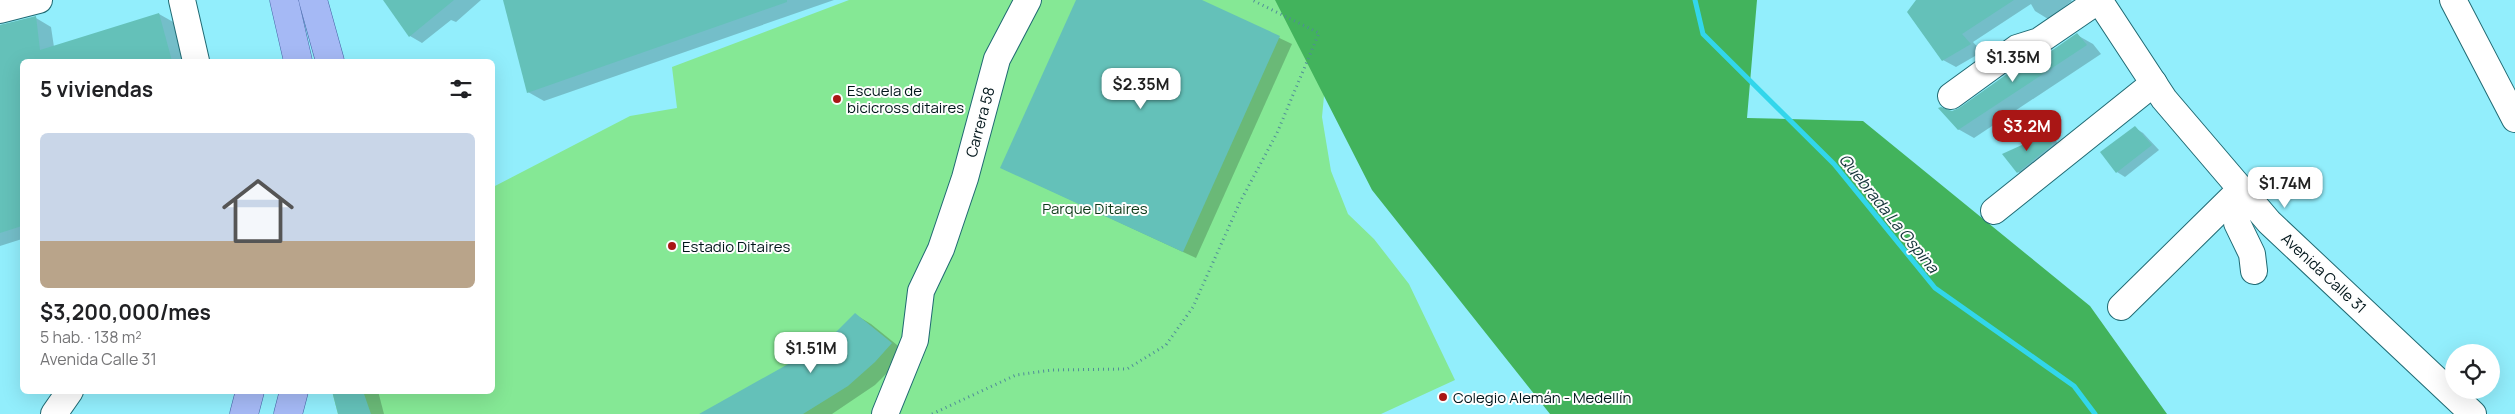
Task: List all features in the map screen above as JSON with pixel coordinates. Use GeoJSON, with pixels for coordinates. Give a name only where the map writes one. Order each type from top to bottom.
{"type":"FeatureCollection","features":[{"type":"Feature","properties":{"kind":"main road"},"geometry":{"type":"LineString","coordinates":[[284,0],[298,59]]}},
{"type":"Feature","properties":{"kind":"main road"},"geometry":{"type":"LineString","coordinates":[[317,2],[330,59]]}},
{"type":"Feature","properties":{"kind":"main road"},"geometry":{"type":"LineString","coordinates":[[244,414],[249,394]]}},
{"type":"Feature","properties":{"kind":"main road"},"geometry":{"type":"LineString","coordinates":[[288,414],[293,394]]}},
{"type":"Feature","properties":{"kind":"street"},"geometry":{"type":"LineString","coordinates":[[0,10],[38,0]]}},
{"type":"Feature","properties":{"kind":"street"},"geometry":{"type":"LineString","coordinates":[[182,0],[196,59]]}},
{"type":"Feature","properties":{"kind":"street","name":"Carrera 58"},"geometry":{"type":"LineString","coordinates":[[885,414],[915,340],[921,291],[941,249],[965,178],[997,59],[1028,0]]}},
{"type":"Feature","properties":{"kind":"street"},"geometry":{"type":"LineString","coordinates":[[1951,96],[2017,48],[2039,42],[2099,0]]}},
{"type":"Feature","properties":{"kind":"street","name":"Avenida Calle 31"},"geometry":{"type":"LineString","coordinates":[[2099,0],[2164,99],[2269,222],[2473,414]]}},
{"type":"Feature","properties":{"kind":"street"},"geometry":{"type":"LineString","coordinates":[[2453,0],[2515,119]]}},
{"type":"Feature","properties":{"kind":"street"},"geometry":{"type":"LineString","coordinates":[[1994,211],[2154,83]]}},
{"type":"Feature","properties":{"kind":"street"},"geometry":{"type":"LineString","coordinates":[[2244,193],[2237,223],[2252,254],[2254,271]]}},
{"type":"Feature","properties":{"kind":"street"},"geometry":{"type":"LineString","coordinates":[[2121,307],[2244,193]]}},
{"type":"Feature","properties":{"kind":"street"},"geometry":{"type":"LineString","coordinates":[[54,414],[68,394]]}},
{"type":"Feature","properties":{"kind":"path"},"geometry":{"type":"LineString","coordinates":[[932,414],[1016,375],[1052,370],[1127,369],[1166,345],[1193,307],[1240,202],[1277,133],[1319,33],[1252,0]]}},
{"type":"Feature","properties":{"kind":"green space","name":"Parque Ditaires"},"geometry":{"type":"Polygon","coordinates":[[[849,0],[1342,0],[1328,54],[1322,117],[1331,171],[1348,214],[1374,239],[1409,284],[1455,380],[1381,414],[338,414],[333,394],[495,394],[495,186],[630,116],[677,108],[672,67],[849,0]]]}},
{"type":"Feature","properties":{"kind":"green space"},"geometry":{"type":"Polygon","coordinates":[[[1275,0],[1757,0],[1747,118],[1863,121],[2090,306],[2167,414],[1550,414],[1372,190],[1275,0]]]}},
{"type":"Feature","properties":{"kind":"building"},"geometry":{"type":"Polygon","coordinates":[[[383,0],[454,0],[409,37],[383,0]]]}},
{"type":"Feature","properties":{"kind":"building"},"geometry":{"type":"Polygon","coordinates":[[[503,0],[787,0],[787,2],[527,93],[503,0]]]}},
{"type":"Feature","properties":{"kind":"building"},"geometry":{"type":"Polygon","coordinates":[[[1076,0],[1202,0],[1280,36],[1183,252],[1000,168],[1076,0]]]}},
{"type":"Feature","properties":{"kind":"building"},"geometry":{"type":"Polygon","coordinates":[[[1916,0],[2014,0],[1962,34],[1971,44],[1942,61],[1907,12],[1916,0]]]}},
{"type":"Feature","properties":{"kind":"building"},"geometry":{"type":"Polygon","coordinates":[[[159,13],[171,59],[20,59],[20,227],[0,233],[0,25],[36,16],[40,50],[159,13]]]}},
{"type":"Feature","properties":{"kind":"building"},"geometry":{"type":"Polygon","coordinates":[[[2077,33],[2087,45],[1958,130],[1938,108],[1941,107],[1952,111],[1959,108],[2024,62],[2047,54],[2077,33]]]}},
{"type":"Feature","properties":{"kind":"building"},"geometry":{"type":"Polygon","coordinates":[[[2135,126],[2152,145],[2116,173],[2100,152],[2135,126]]]}},
{"type":"Feature","properties":{"kind":"building"},"geometry":{"type":"Polygon","coordinates":[[[2048,133],[2052,145],[2017,173],[2002,154],[2048,133]]]}},
{"type":"Feature","properties":{"kind":"building"},"geometry":{"type":"Polygon","coordinates":[[[855,313],[892,343],[875,362],[848,386],[803,414],[699,414],[806,354],[837,331],[855,313]]]}},
{"type":"Feature","properties":{"kind":"building"},"geometry":{"type":"Polygon","coordinates":[[[333,394],[364,394],[371,414],[338,414],[333,394]]]}},
{"type":"Feature","properties":{"kind":"waterway","name":"Quebrada La Ospina"},"geometry":{"type":"LineString","coordinates":[[1695,0],[1703,34],[1834,164],[1935,288],[2074,386],[2095,414]]}},
{"type":"Feature","properties":{"kind":"place","name":"Escuela de bicicross ditaires"},"geometry":{"type":"Point","coordinates":[837,99]}},
{"type":"Feature","properties":{"kind":"place","name":"Estadio Ditaires"},"geometry":{"type":"Point","coordinates":[672,246]}},
{"type":"Feature","properties":{"kind":"place","name":"Colegio Alemán - Medellín"},"geometry":{"type":"Point","coordinates":[1443,397]}}]}
